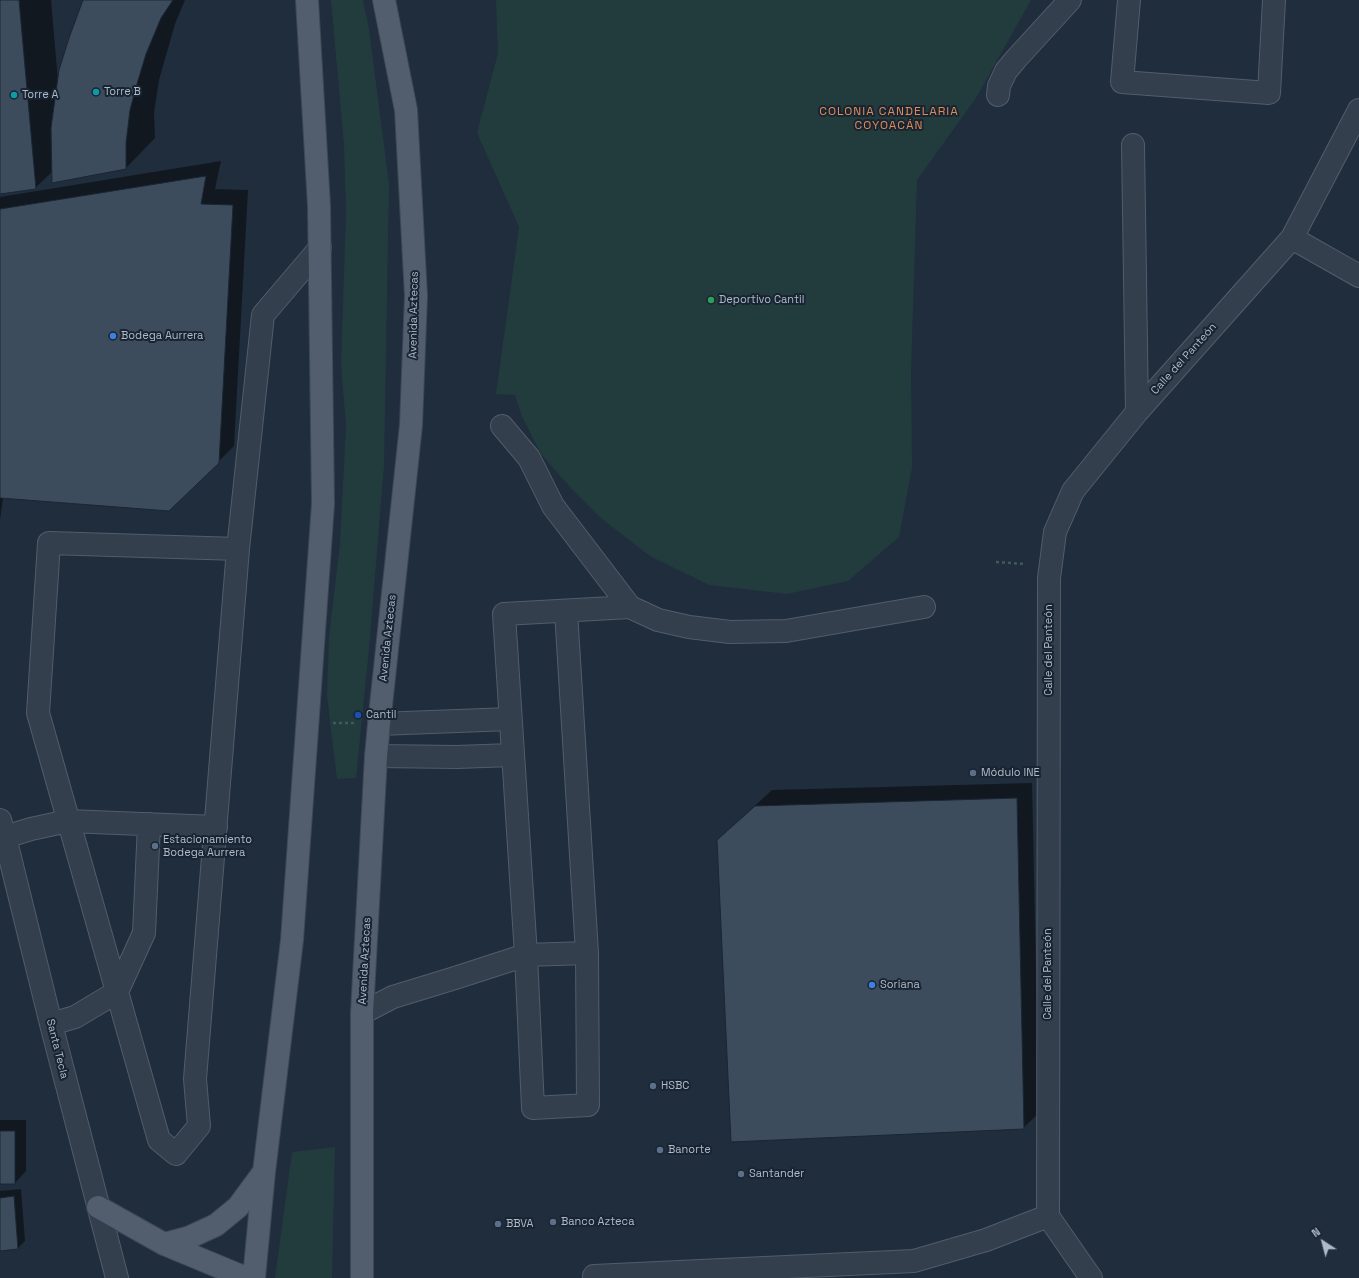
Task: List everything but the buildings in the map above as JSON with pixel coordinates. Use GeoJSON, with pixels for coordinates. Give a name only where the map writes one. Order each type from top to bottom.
{"type":"FeatureCollection","features":[{"type":"Feature","properties":{"kind":"main road"},"geometry":{"type":"LineString","coordinates":[[254,1278],[264,1172],[292,940],[323,504],[319,206],[307,0]]}},
{"type":"Feature","properties":{"kind":"main road","name":"Avenida Aztecas"},"geometry":{"type":"LineString","coordinates":[[362,1278],[362,1013],[376,756],[411,425],[416,296],[406,110],[384,0]]}},
{"type":"Feature","properties":{"kind":"main road"},"geometry":{"type":"LineString","coordinates":[[164,1244],[190,1236],[216,1225],[238,1206],[264,1172]]}},
{"type":"Feature","properties":{"kind":"main road"},"geometry":{"type":"LineString","coordinates":[[98,1207],[164,1244],[246,1278]]}},
{"type":"Feature","properties":{"kind":"street"},"geometry":{"type":"LineString","coordinates":[[998,95],[999,86],[1010,67],[1070,0]]}},
{"type":"Feature","properties":{"kind":"street"},"geometry":{"type":"LineString","coordinates":[[1129,0],[1122,82],[1269,93],[1274,0]]}},
{"type":"Feature","properties":{"kind":"street","name":"Calle del Panteón"},"geometry":{"type":"LineString","coordinates":[[1048,1216],[1049,586],[1050,565],[1055,532],[1073,492],[1137,412],[1292,238],[1359,110]]}},
{"type":"Feature","properties":{"kind":"street"},"geometry":{"type":"LineString","coordinates":[[1133,145],[1137,412]]}},
{"type":"Feature","properties":{"kind":"street"},"geometry":{"type":"LineString","coordinates":[[1292,238],[1359,276]]}},
{"type":"Feature","properties":{"kind":"street"},"geometry":{"type":"LineString","coordinates":[[238,549],[49,543],[38,713],[159,1140],[176,1154],[199,1126],[195,1080],[238,549],[263,315],[320,248]]}},
{"type":"Feature","properties":{"kind":"street"},"geometry":{"type":"LineString","coordinates":[[502,426],[529,458],[553,506],[630,607],[658,620],[689,627],[730,632],[786,631],[924,607]]}},
{"type":"Feature","properties":{"kind":"street"},"geometry":{"type":"LineString","coordinates":[[566,611],[587,953],[588,1105],[533,1108],[526,955],[504,614],[630,607]]}},
{"type":"Feature","properties":{"kind":"street"},"geometry":{"type":"LineString","coordinates":[[379,724],[510,719]]}},
{"type":"Feature","properties":{"kind":"street"},"geometry":{"type":"LineString","coordinates":[[376,756],[457,757],[512,755]]}},
{"type":"Feature","properties":{"kind":"street"},"geometry":{"type":"LineString","coordinates":[[3,828],[31,829],[68,821],[216,827]]}},
{"type":"Feature","properties":{"kind":"street"},"geometry":{"type":"LineString","coordinates":[[51,1024],[75,1017],[117,992],[144,934],[149,824]]}},
{"type":"Feature","properties":{"kind":"street","name":"Santa Tecla"},"geometry":{"type":"LineString","coordinates":[[3,828],[51,1024],[117,1278]]}},
{"type":"Feature","properties":{"kind":"street"},"geometry":{"type":"LineString","coordinates":[[362,1013],[394,997],[526,955],[587,953]]}},
{"type":"Feature","properties":{"kind":"street"},"geometry":{"type":"LineString","coordinates":[[594,1276],[914,1261],[986,1240],[1048,1216],[1091,1278]]}},
{"type":"Feature","properties":{"kind":"path"},"geometry":{"type":"LineString","coordinates":[[996,562],[1050,565]]}},
{"type":"Feature","properties":{"kind":"path"},"geometry":{"type":"LineString","coordinates":[[308,722],[379,724]]}},
{"type":"Feature","properties":{"kind":"green space"},"geometry":{"type":"Polygon","coordinates":[[[331,0],[363,0],[369,29],[389,184],[384,466],[369,648],[356,778],[337,779],[327,696],[329,637],[340,543],[346,426],[341,365],[346,213],[344,144],[331,0]]]}},
{"type":"Feature","properties":{"kind":"green space","name":"Deportivo Cantil"},"geometry":{"type":"Polygon","coordinates":[[[496,0],[1031,0],[976,98],[917,180],[911,372],[912,468],[899,537],[848,581],[787,594],[709,585],[650,556],[602,519],[570,487],[541,454],[521,414],[515,395],[496,394],[519,227],[477,133],[498,53],[496,0]]]}},
{"type":"Feature","properties":{"kind":"green space"},"geometry":{"type":"Polygon","coordinates":[[[335,1147],[332,1278],[275,1278],[292,1152],[335,1147]]]}},
{"type":"Feature","properties":{"kind":"place","name":"Torre B"},"geometry":{"type":"Point","coordinates":[96,92]}},
{"type":"Feature","properties":{"kind":"place","name":"Torre A"},"geometry":{"type":"Point","coordinates":[14,95]}},
{"type":"Feature","properties":{"kind":"place","name":"Deportivo Cantil"},"geometry":{"type":"Point","coordinates":[711,300]}},
{"type":"Feature","properties":{"kind":"place","name":"Bodega Aurrera"},"geometry":{"type":"Point","coordinates":[113,336]}},
{"type":"Feature","properties":{"kind":"place","name":"Cantil"},"geometry":{"type":"Point","coordinates":[358,715]}},
{"type":"Feature","properties":{"kind":"place","name":"Módulo INE"},"geometry":{"type":"Point","coordinates":[973,773]}},
{"type":"Feature","properties":{"kind":"place","name":"Estacionamiento Bodega Aurrera"},"geometry":{"type":"Point","coordinates":[155,846]}},
{"type":"Feature","properties":{"kind":"place","name":"Soriana"},"geometry":{"type":"Point","coordinates":[872,985]}},
{"type":"Feature","properties":{"kind":"place","name":"HSBC"},"geometry":{"type":"Point","coordinates":[653,1086]}},
{"type":"Feature","properties":{"kind":"place","name":"Banorte"},"geometry":{"type":"Point","coordinates":[660,1150]}},
{"type":"Feature","properties":{"kind":"place","name":"Santander"},"geometry":{"type":"Point","coordinates":[741,1174]}},
{"type":"Feature","properties":{"kind":"place","name":"Banco Azteca"},"geometry":{"type":"Point","coordinates":[553,1222]}},
{"type":"Feature","properties":{"kind":"place","name":"BBVA"},"geometry":{"type":"Point","coordinates":[498,1224]}},
{"type":"Feature","properties":{"kind":"district","name":"COLONIA CANDELARIA COYOACÁN"},"geometry":{"type":"Point","coordinates":[889,119]}}]}
